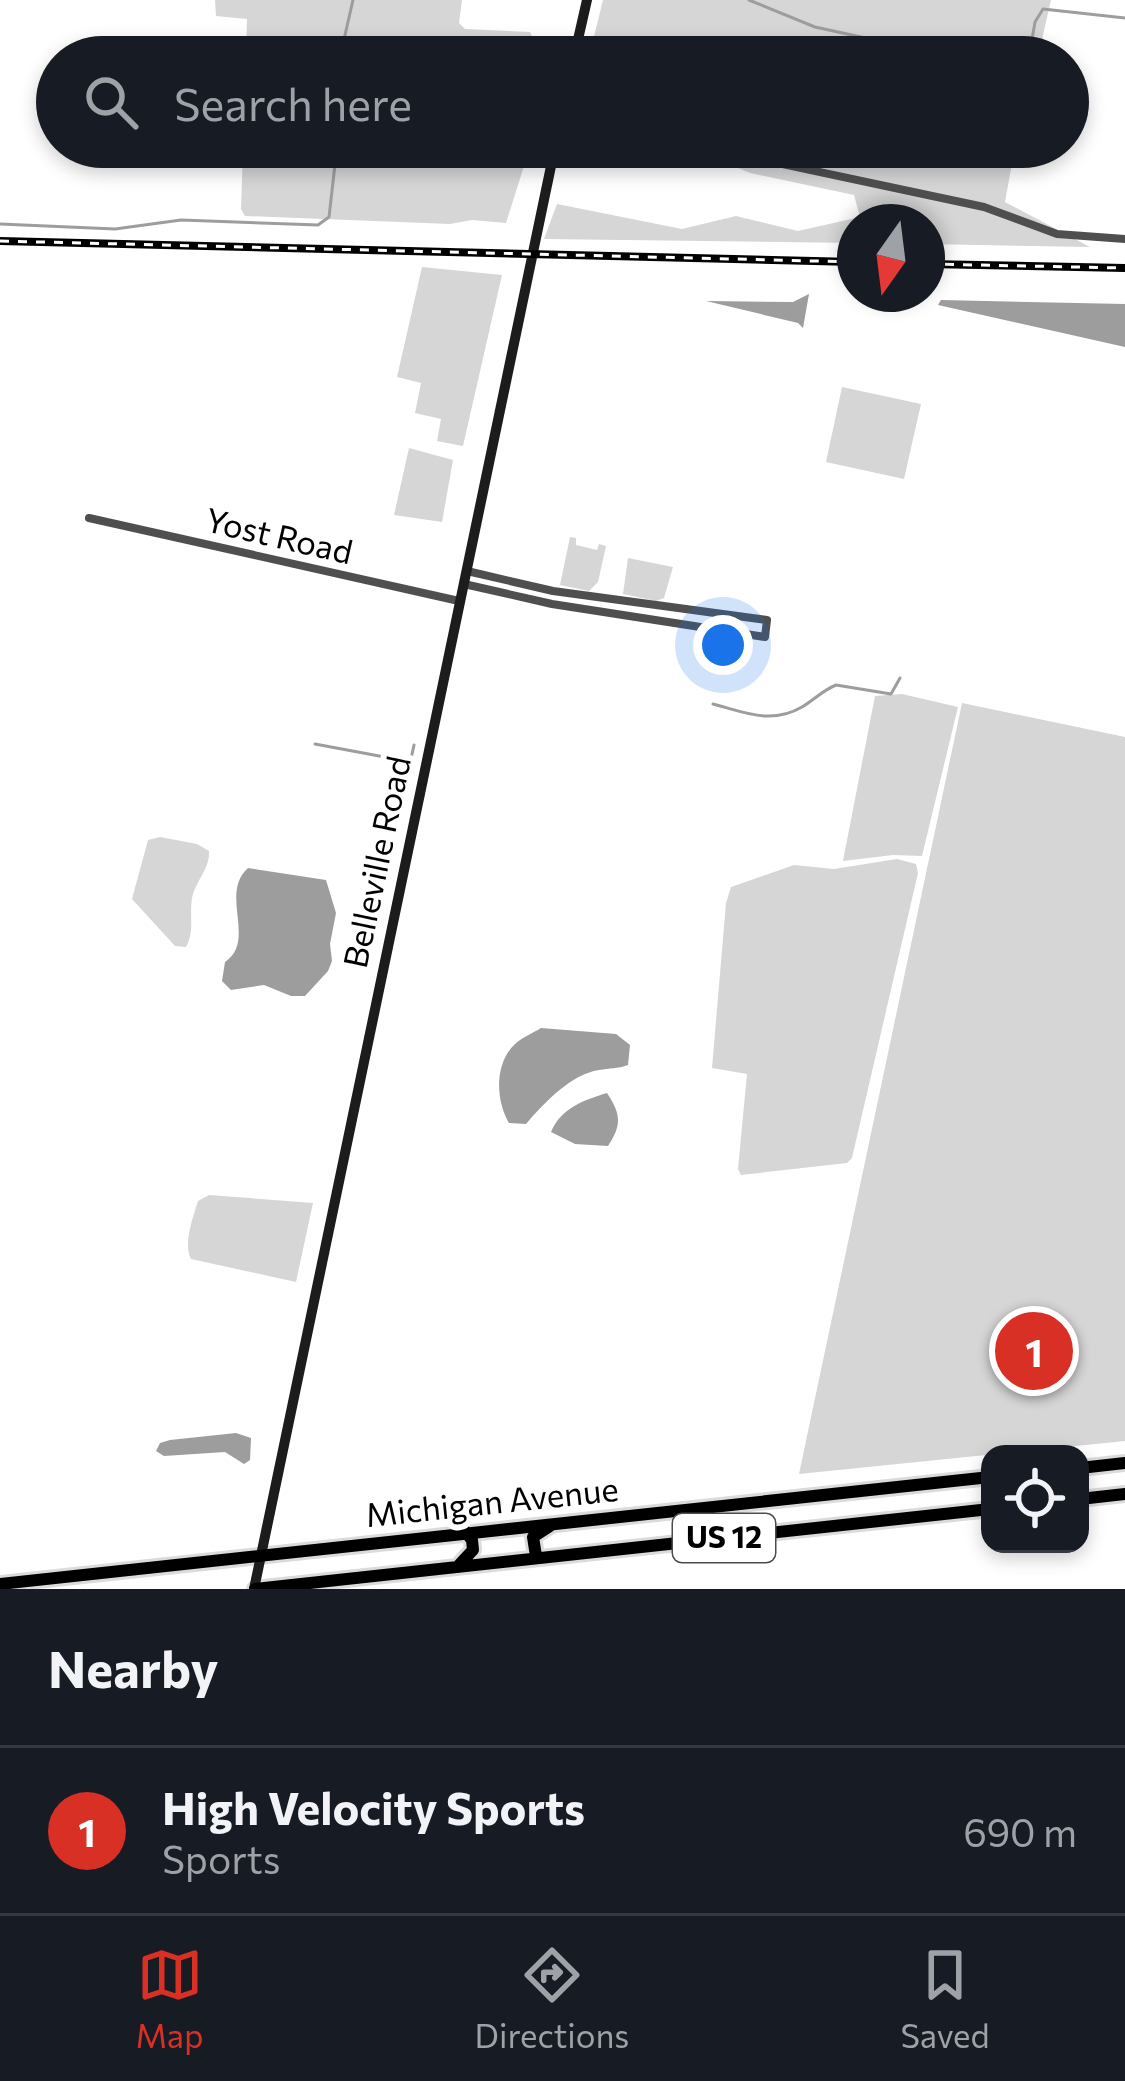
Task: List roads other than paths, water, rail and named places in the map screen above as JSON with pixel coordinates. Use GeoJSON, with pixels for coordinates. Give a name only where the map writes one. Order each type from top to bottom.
{"type":"FeatureCollection","features":[{"type":"Feature","properties":{"kind":"main road"},"geometry":{"type":"LineString","coordinates":[[579,36],[587,0]]}},
{"type":"Feature","properties":{"kind":"main road","name":"Belleville Road"},"geometry":{"type":"LineString","coordinates":[[255,1589],[551,168]]}},
{"type":"Feature","properties":{"kind":"main road"},"geometry":{"type":"LineString","coordinates":[[1089,1467],[1125,1463]]}},
{"type":"Feature","properties":{"kind":"main road","name":"Michigan Avenue"},"geometry":{"type":"LineString","coordinates":[[0,1584],[981,1478]]}},
{"type":"Feature","properties":{"kind":"main road"},"geometry":{"type":"LineString","coordinates":[[1089,1495],[1125,1491]]}},
{"type":"Feature","properties":{"kind":"main road","name":"Michigan Avenue"},"geometry":{"type":"LineString","coordinates":[[255,1589],[981,1511]]}},
{"type":"Feature","properties":{"kind":"main road"},"geometry":{"type":"LineString","coordinates":[[536,1556],[535,1534],[556,1523]]}},
{"type":"Feature","properties":{"kind":"main road"},"geometry":{"type":"LineString","coordinates":[[458,1566],[473,1550],[465,1531]]}},
{"type":"Feature","properties":{"kind":"street"},"geometry":{"type":"LineString","coordinates":[[801,168],[984,207],[1058,235],[1125,238]]}},
{"type":"Feature","properties":{"kind":"street","name":"Yost Road"},"geometry":{"type":"LineString","coordinates":[[89,518],[459,601]]}},
{"type":"Feature","properties":{"kind":"street"},"geometry":{"type":"LineString","coordinates":[[462,584],[551,604],[765,637],[767,620],[554,591],[465,570]]}},
{"type":"Feature","properties":{"kind":"street"},"geometry":{"type":"LineString","coordinates":[[551,604],[554,591]]}},
{"type":"Feature","properties":{"kind":"street"},"geometry":{"type":"LineString","coordinates":[[604,612],[606,598]]}},
{"type":"Feature","properties":{"kind":"street"},"geometry":{"type":"LineString","coordinates":[[674,623],[676,608]]}},
{"type":"Feature","properties":{"kind":"waterway"},"geometry":{"type":"LineString","coordinates":[[345,36],[353,0]]}},
{"type":"Feature","properties":{"kind":"waterway"},"geometry":{"type":"LineString","coordinates":[[749,0],[815,27],[856,36]]}},
{"type":"Feature","properties":{"kind":"waterway"},"geometry":{"type":"LineString","coordinates":[[1033,36],[1043,9],[1125,18]]}},
{"type":"Feature","properties":{"kind":"waterway"},"geometry":{"type":"LineString","coordinates":[[0,224],[115,229],[181,220],[318,225],[329,217],[335,168]]}},
{"type":"Feature","properties":{"kind":"waterway"},"geometry":{"type":"LineString","coordinates":[[713,704],[757,715],[779,715],[802,707],[836,685],[891,694],[900,678]]}},
{"type":"Feature","properties":{"kind":"waterway"},"geometry":{"type":"LineString","coordinates":[[315,744],[406,761],[414,745]]}},
{"type":"Feature","properties":{"kind":"railway"},"geometry":{"type":"LineString","coordinates":[[0,241],[837,262]]}},
{"type":"Feature","properties":{"kind":"railway"},"geometry":{"type":"LineString","coordinates":[[945,264],[1125,268]]}},
{"type":"Feature","properties":{"kind":"place","name":"High Velocity Sports"},"geometry":{"type":"Point","coordinates":[1034,1351]}}]}
